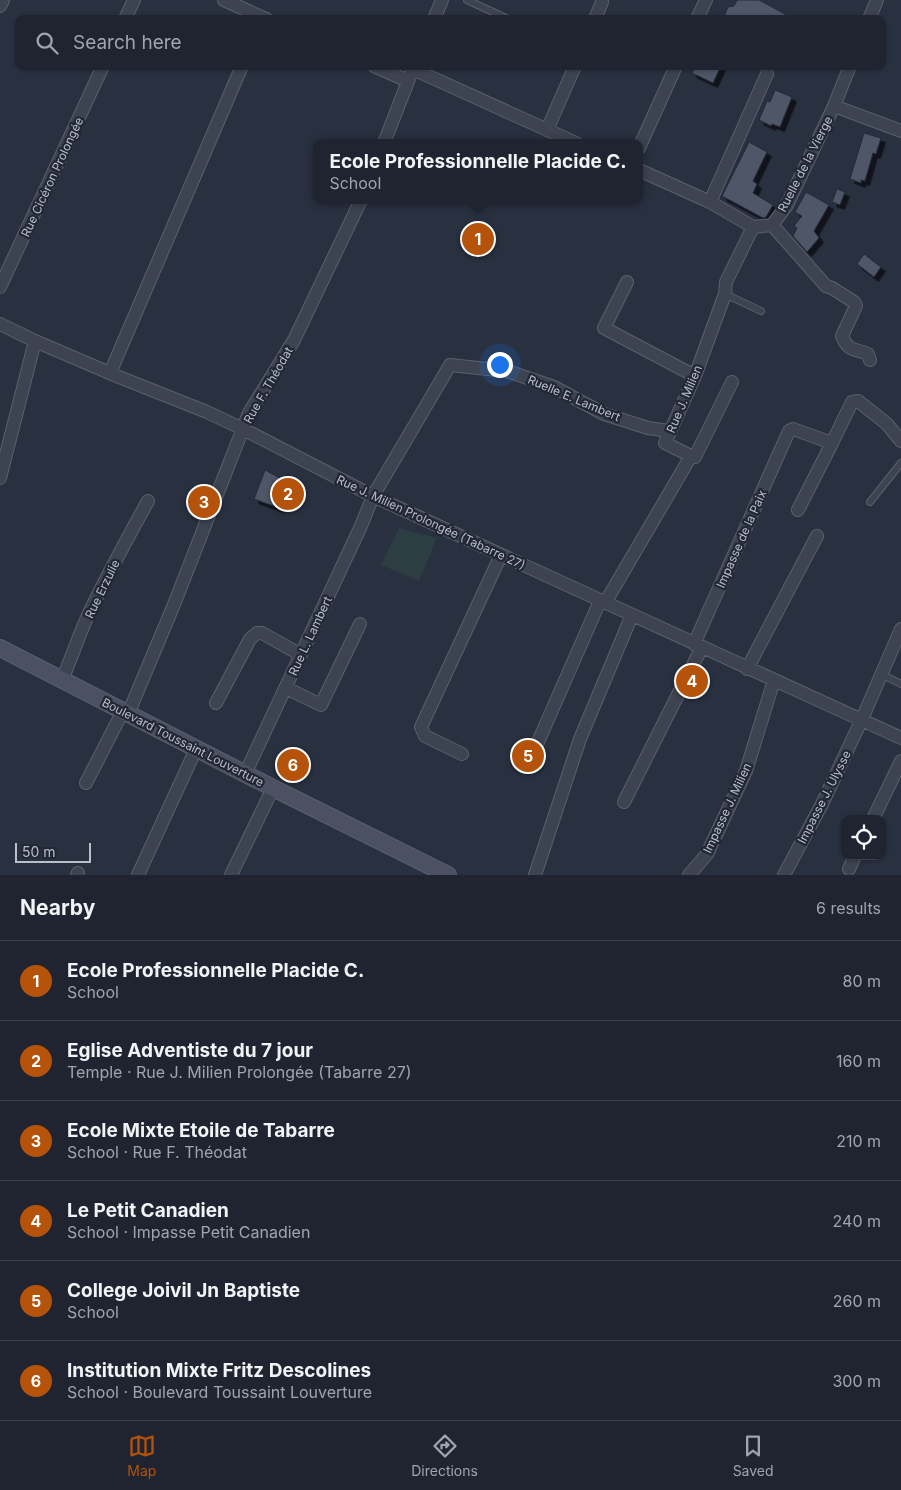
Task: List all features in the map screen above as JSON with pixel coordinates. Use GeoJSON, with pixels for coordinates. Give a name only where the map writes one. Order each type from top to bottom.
{"type":"FeatureCollection","features":[{"type":"Feature","properties":{"kind":"main road","name":"Boulevard Toussaint Louverture"},"geometry":{"type":"LineString","coordinates":[[0,648],[245,774],[448,875]]}},
{"type":"Feature","properties":{"kind":"street"},"geometry":{"type":"LineString","coordinates":[[0,6],[3,0]]}},
{"type":"Feature","properties":{"kind":"street"},"geometry":{"type":"LineString","coordinates":[[128,15],[134,0]]}},
{"type":"Feature","properties":{"kind":"street"},"geometry":{"type":"LineString","coordinates":[[224,0],[257,15]]}},
{"type":"Feature","properties":{"kind":"street"},"geometry":{"type":"LineString","coordinates":[[436,15],[442,0]]}},
{"type":"Feature","properties":{"kind":"street"},"geometry":{"type":"LineString","coordinates":[[699,15],[706,0]]}},
{"type":"Feature","properties":{"kind":"street"},"geometry":{"type":"LineString","coordinates":[[870,15],[876,0]]}},
{"type":"Feature","properties":{"kind":"street"},"geometry":{"type":"LineString","coordinates":[[597,15],[602,2]]}},
{"type":"Feature","properties":{"kind":"street","name":"Rue Cicéron Prolongée"},"geometry":{"type":"LineString","coordinates":[[0,287],[101,70]]}},
{"type":"Feature","properties":{"kind":"street"},"geometry":{"type":"LineString","coordinates":[[110,373],[240,70]]}},
{"type":"Feature","properties":{"kind":"street"},"geometry":{"type":"LineString","coordinates":[[383,70],[408,81]]}},
{"type":"Feature","properties":{"kind":"street"},"geometry":{"type":"LineString","coordinates":[[386,139],[412,70]]}},
{"type":"Feature","properties":{"kind":"street"},"geometry":{"type":"LineString","coordinates":[[419,70],[567,139]]}},
{"type":"Feature","properties":{"kind":"street"},"geometry":{"type":"LineString","coordinates":[[547,130],[572,70]]}},
{"type":"Feature","properties":{"kind":"street"},"geometry":{"type":"LineString","coordinates":[[643,139],[674,70]]}},
{"type":"Feature","properties":{"kind":"street","name":"Ruelle de la Vierge"},"geometry":{"type":"LineString","coordinates":[[753,227],[772,225],[787,205],[834,106],[848,70]]}},
{"type":"Feature","properties":{"kind":"street"},"geometry":{"type":"LineString","coordinates":[[710,202],[767,74]]}},
{"type":"Feature","properties":{"kind":"street"},"geometry":{"type":"LineString","coordinates":[[834,106],[899,128]]}},
{"type":"Feature","properties":{"kind":"street"},"geometry":{"type":"LineString","coordinates":[[643,172],[710,202],[753,227]]}},
{"type":"Feature","properties":{"kind":"street","name":"Rue F. Théodat"},"geometry":{"type":"LineString","coordinates":[[86,783],[126,713],[173,608],[249,413],[294,340],[359,204]]}},
{"type":"Feature","properties":{"kind":"street"},"geometry":{"type":"LineString","coordinates":[[772,225],[826,286],[854,302],[856,306],[842,336],[845,344],[850,348],[868,354],[870,360]]}},
{"type":"Feature","properties":{"kind":"street","name":"Rue J. Milien"},"geometry":{"type":"LineString","coordinates":[[691,456],[665,443],[695,376],[725,294],[726,282],[753,227]]}},
{"type":"Feature","properties":{"kind":"street"},"geometry":{"type":"LineString","coordinates":[[627,282],[604,328],[695,376]]}},
{"type":"Feature","properties":{"kind":"street","name":"Rue J. Milien Prolongée (Tabarre 27)"},"geometry":{"type":"LineString","coordinates":[[0,324],[110,373],[207,412],[373,496],[901,738]]}},
{"type":"Feature","properties":{"kind":"street"},"geometry":{"type":"LineString","coordinates":[[0,478],[35,341]]}},
{"type":"Feature","properties":{"kind":"street","name":"Ruelle E. Lambert"},"geometry":{"type":"LineString","coordinates":[[373,496],[450,365],[507,371],[554,387],[604,414],[648,428],[670,431]]}},
{"type":"Feature","properties":{"kind":"street"},"geometry":{"type":"LineString","coordinates":[[532,758],[603,602],[691,456],[695,457],[732,382]]}},
{"type":"Feature","properties":{"kind":"street"},"geometry":{"type":"LineString","coordinates":[[798,510],[852,402],[858,401],[887,424],[901,441]]}},
{"type":"Feature","properties":{"kind":"street","name":"Impasse de la Paix"},"geometry":{"type":"LineString","coordinates":[[624,802],[698,646],[787,435],[793,429],[832,443]]}},
{"type":"Feature","properties":{"kind":"street","name":"Rue L. Lambert"},"geometry":{"type":"LineString","coordinates":[[245,774],[361,526],[373,496]]}},
{"type":"Feature","properties":{"kind":"street","name":"Rue Erzulie"},"geometry":{"type":"LineString","coordinates":[[62,680],[89,613],[120,550],[148,501]]}},
{"type":"Feature","properties":{"kind":"street"},"geometry":{"type":"LineString","coordinates":[[748,669],[817,536]]}},
{"type":"Feature","properties":{"kind":"street"},"geometry":{"type":"LineString","coordinates":[[462,754],[425,736],[421,727],[501,555]]}},
{"type":"Feature","properties":{"kind":"street"},"geometry":{"type":"LineString","coordinates":[[534,875],[580,739],[632,616]]}},
{"type":"Feature","properties":{"kind":"street"},"geometry":{"type":"LineString","coordinates":[[286,688],[321,706],[360,624]]}},
{"type":"Feature","properties":{"kind":"street","name":"Impasse J. Ulysse"},"geometry":{"type":"LineString","coordinates":[[784,875],[822,804],[862,719],[901,628]]}},
{"type":"Feature","properties":{"kind":"street"},"geometry":{"type":"LineString","coordinates":[[216,703],[253,635],[262,633],[301,655]]}},
{"type":"Feature","properties":{"kind":"street","name":"Impasse J. Milien"},"geometry":{"type":"LineString","coordinates":[[689,875],[707,854],[746,771],[774,680]]}},
{"type":"Feature","properties":{"kind":"street"},"geometry":{"type":"LineString","coordinates":[[138,875],[196,749]]}},
{"type":"Feature","properties":{"kind":"street"},"geometry":{"type":"LineString","coordinates":[[875,815],[901,761]]}},
{"type":"Feature","properties":{"kind":"street"},"geometry":{"type":"LineString","coordinates":[[231,875],[273,788]]}},
{"type":"Feature","properties":{"kind":"street"},"geometry":{"type":"LineString","coordinates":[[849,869],[853,860]]}},
{"type":"Feature","properties":{"kind":"lane"},"geometry":{"type":"LineString","coordinates":[[467,0],[499,15]]}},
{"type":"Feature","properties":{"kind":"lane"},"geometry":{"type":"LineString","coordinates":[[725,294],[761,311]]}},
{"type":"Feature","properties":{"kind":"lane"},"geometry":{"type":"LineString","coordinates":[[870,502],[901,463]]}},
{"type":"Feature","properties":{"kind":"lane"},"geometry":{"type":"LineString","coordinates":[[881,674],[901,684]]}},
{"type":"Feature","properties":{"kind":"shaded area"},"geometry":{"type":"Polygon","coordinates":[[[399,528],[437,538],[419,581],[381,565],[399,528]]]}},
{"type":"Feature","properties":{"kind":"building"},"geometry":{"type":"Polygon","coordinates":[[[737,0],[759,0],[787,15],[725,15],[728,7],[734,6],[737,0]]]}},
{"type":"Feature","properties":{"kind":"building"},"geometry":{"type":"Polygon","coordinates":[[[694,70],[719,70],[713,83],[692,73],[694,70]]]}},
{"type":"Feature","properties":{"kind":"building"},"geometry":{"type":"Polygon","coordinates":[[[775,90],[792,97],[780,127],[772,124],[771,126],[759,120],[767,101],[770,102],[775,90]]]}},
{"type":"Feature","properties":{"kind":"building"},"geometry":{"type":"Polygon","coordinates":[[[864,133],[881,138],[876,154],[873,153],[865,181],[861,180],[861,183],[850,179],[864,133]]]}},
{"type":"Feature","properties":{"kind":"building"},"geometry":{"type":"Polygon","coordinates":[[[749,142],[767,152],[753,181],[757,184],[753,193],[773,205],[766,217],[763,218],[722,196],[749,142]]]}},
{"type":"Feature","properties":{"kind":"building"},"geometry":{"type":"Polygon","coordinates":[[[837,189],[845,192],[840,205],[832,202],[837,189]]]}},
{"type":"Feature","properties":{"kind":"building"},"geometry":{"type":"Polygon","coordinates":[[[806,192],[829,205],[814,231],[819,238],[807,252],[793,236],[797,228],[794,226],[802,216],[795,212],[806,192]]]}},
{"type":"Feature","properties":{"kind":"building"},"geometry":{"type":"Polygon","coordinates":[[[864,254],[881,267],[874,277],[857,264],[864,254]]]}},
{"type":"Feature","properties":{"kind":"building"},"geometry":{"type":"Polygon","coordinates":[[[265,470],[289,483],[279,508],[254,499],[265,470]]]}},
{"type":"Feature","properties":{"kind":"place","name":"Ecole Professionnelle Placide C."},"geometry":{"type":"Point","coordinates":[478,239]}},
{"type":"Feature","properties":{"kind":"place","name":"Eglise Adventiste du 7 jour"},"geometry":{"type":"Point","coordinates":[288,494]}},
{"type":"Feature","properties":{"kind":"place","name":"Ecole Mixte Etoile de Tabarre"},"geometry":{"type":"Point","coordinates":[204,502]}},
{"type":"Feature","properties":{"kind":"place","name":"Le Petit Canadien"},"geometry":{"type":"Point","coordinates":[692,681]}},
{"type":"Feature","properties":{"kind":"place","name":"College Joivil Jn Baptiste"},"geometry":{"type":"Point","coordinates":[528,756]}},
{"type":"Feature","properties":{"kind":"place","name":"Institution Mixte Fritz Descolines"},"geometry":{"type":"Point","coordinates":[293,765]}}]}
